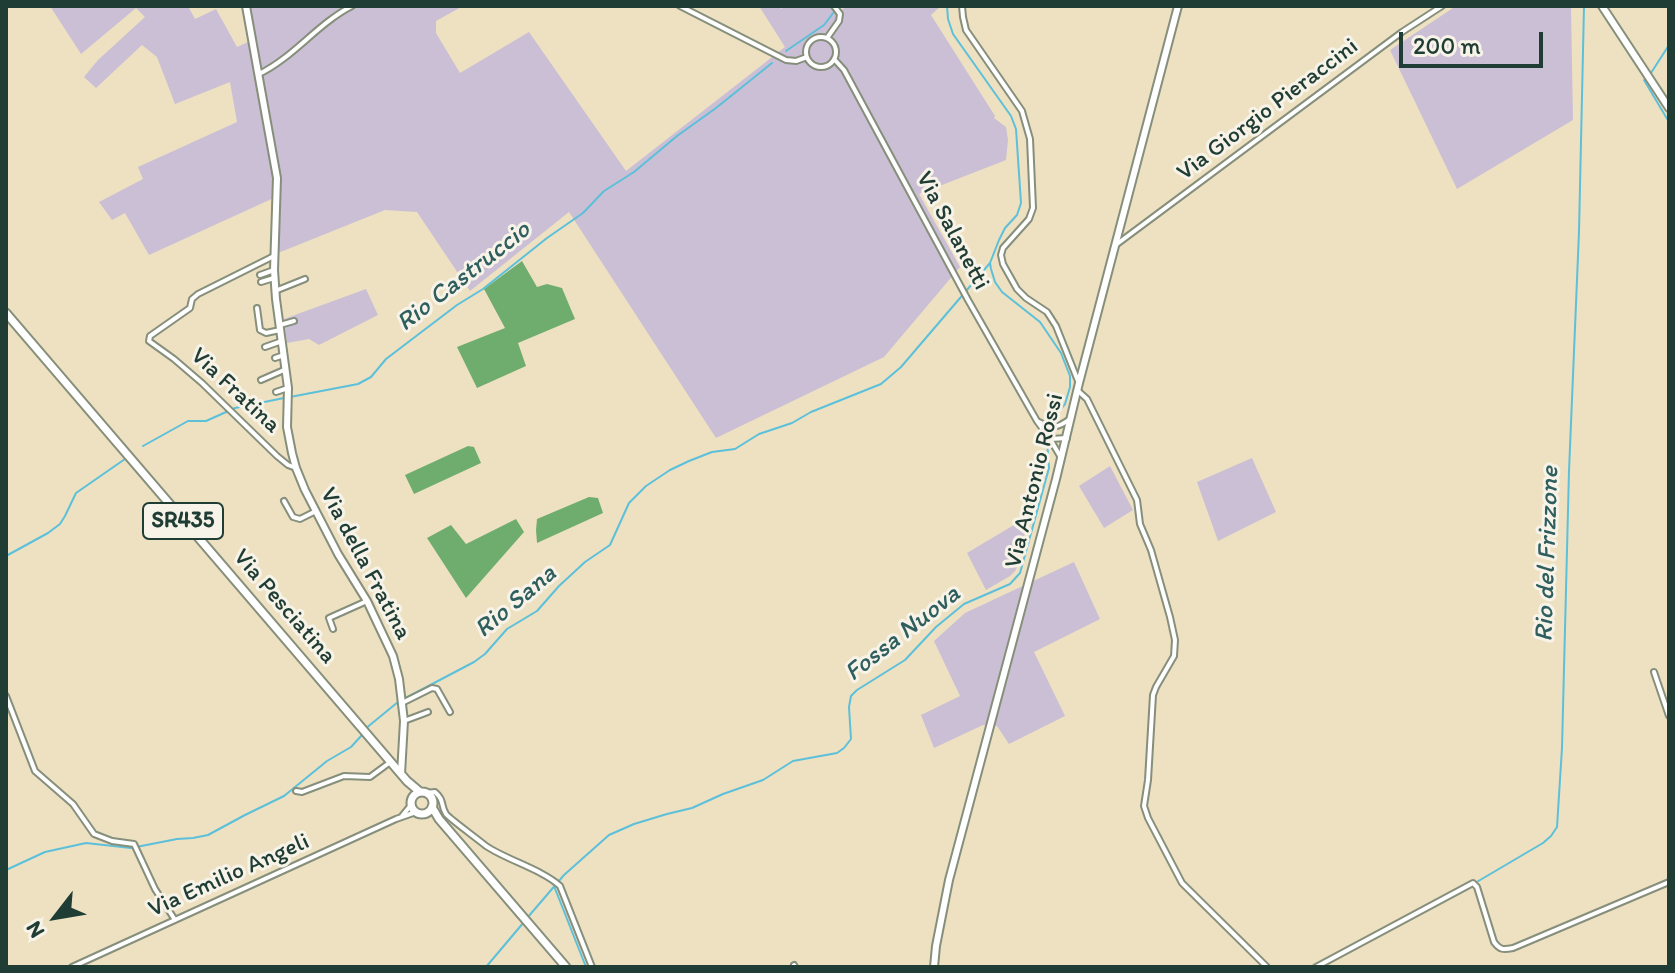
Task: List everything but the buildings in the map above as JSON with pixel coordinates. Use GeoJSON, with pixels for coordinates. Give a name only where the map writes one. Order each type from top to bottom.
{"type":"FeatureCollection","features":[{"type":"Feature","properties":{"kind":"main road","name":"Via della Fratina"},"geometry":{"type":"LineString","coordinates":[[246,6],[277,178],[274,274],[286,369],[287,427],[296,468],[393,656],[404,721],[404,778]]}},
{"type":"Feature","properties":{"kind":"main road","name":"Via Antonio Rossi"},"geometry":{"type":"LineString","coordinates":[[934,967],[949,880],[1178,6]]}},
{"type":"Feature","properties":{"kind":"main road"},"geometry":{"type":"LineString","coordinates":[[1602,6],[1669,108]]}},
{"type":"Feature","properties":{"kind":"main road","name":"Via Pesciatina"},"geometry":{"type":"LineString","coordinates":[[6,313],[404,778],[431,797],[431,807],[439,819],[566,967]]}},
{"type":"Feature","properties":{"kind":"main road","name":"Via Pesciatina"},"geometry":{"type":"LineString","coordinates":[[404,778],[413,805],[421,814],[431,807]]}},
{"type":"Feature","properties":{"kind":"main road"},"geometry":{"type":"LineString","coordinates":[[413,805],[423,793]]}},
{"type":"Feature","properties":{"kind":"street"},"geometry":{"type":"LineString","coordinates":[[259,74],[281,62],[333,17],[352,6]]}},
{"type":"Feature","properties":{"kind":"street"},"geometry":{"type":"LineString","coordinates":[[680,6],[786,60],[796,61],[807,57]]}},
{"type":"Feature","properties":{"kind":"street"},"geometry":{"type":"LineString","coordinates":[[962,6],[966,30],[1022,111],[1030,139],[1033,208],[1029,219],[1003,248],[1003,264],[1017,289],[1047,312],[1051,319],[1078,387],[1087,399],[1137,500],[1140,524],[1151,550],[1175,640],[1174,656],[1153,695],[1144,806],[1182,883],[1267,967]]}},
{"type":"Feature","properties":{"kind":"street","name":"Via Giorgio Pieraccini"},"geometry":{"type":"LineString","coordinates":[[1117,244],[1402,32],[1442,6]]}},
{"type":"Feature","properties":{"kind":"street"},"geometry":{"type":"LineString","coordinates":[[827,39],[839,21],[836,9]]}},
{"type":"Feature","properties":{"kind":"street"},"geometry":{"type":"LineString","coordinates":[[817,38],[827,39],[836,50],[834,59],[827,66],[813,65],[807,57],[807,48],[817,38]]}},
{"type":"Feature","properties":{"kind":"street","name":"Via Salanetti"},"geometry":{"type":"LineString","coordinates":[[834,59],[844,70],[968,300],[1061,460]]}},
{"type":"Feature","properties":{"kind":"street","name":"Via Fratina"},"geometry":{"type":"LineString","coordinates":[[274,256],[198,294],[192,299],[190,308],[150,336],[149,341],[174,359],[277,456],[296,468]]}},
{"type":"Feature","properties":{"kind":"street"},"geometry":{"type":"LineString","coordinates":[[260,275],[274,274]]}},
{"type":"Feature","properties":{"kind":"street"},"geometry":{"type":"LineString","coordinates":[[261,282],[274,274]]}},
{"type":"Feature","properties":{"kind":"street"},"geometry":{"type":"LineString","coordinates":[[275,291],[305,279]]}},
{"type":"Feature","properties":{"kind":"street"},"geometry":{"type":"LineString","coordinates":[[257,308],[260,330],[266,333],[294,321]]}},
{"type":"Feature","properties":{"kind":"street"},"geometry":{"type":"LineString","coordinates":[[265,347],[282,341]]}},
{"type":"Feature","properties":{"kind":"street"},"geometry":{"type":"LineString","coordinates":[[275,358],[284,355]]}},
{"type":"Feature","properties":{"kind":"street"},"geometry":{"type":"LineString","coordinates":[[261,380],[286,369]]}},
{"type":"Feature","properties":{"kind":"street"},"geometry":{"type":"LineString","coordinates":[[276,392],[288,394]]}},
{"type":"Feature","properties":{"kind":"street"},"geometry":{"type":"LineString","coordinates":[[1037,421],[1054,428],[1071,417]]}},
{"type":"Feature","properties":{"kind":"street"},"geometry":{"type":"LineString","coordinates":[[1054,428],[1067,438]]}},
{"type":"Feature","properties":{"kind":"street"},"geometry":{"type":"LineString","coordinates":[[1050,439],[1067,438]]}},
{"type":"Feature","properties":{"kind":"street"},"geometry":{"type":"LineString","coordinates":[[284,501],[293,517],[300,519],[316,511]]}},
{"type":"Feature","properties":{"kind":"street"},"geometry":{"type":"LineString","coordinates":[[333,629],[329,618],[367,601]]}},
{"type":"Feature","properties":{"kind":"street"},"geometry":{"type":"LineString","coordinates":[[1654,672],[1669,716]]}},
{"type":"Feature","properties":{"kind":"street"},"geometry":{"type":"LineString","coordinates":[[402,700],[432,688],[437,689],[450,712]]}},
{"type":"Feature","properties":{"kind":"street"},"geometry":{"type":"LineString","coordinates":[[6,696],[35,771],[73,804],[94,834],[135,847],[155,889],[175,920]]}},
{"type":"Feature","properties":{"kind":"street"},"geometry":{"type":"LineString","coordinates":[[404,721],[428,712]]}},
{"type":"Feature","properties":{"kind":"street"},"geometry":{"type":"LineString","coordinates":[[296,791],[302,792],[344,776],[370,777],[390,762]]}},
{"type":"Feature","properties":{"kind":"street"},"geometry":{"type":"LineString","coordinates":[[423,793],[435,792],[441,798],[449,818],[484,844],[560,886],[592,967]]}},
{"type":"Feature","properties":{"kind":"street"},"geometry":{"type":"LineString","coordinates":[[431,807],[436,798],[441,798]]}},
{"type":"Feature","properties":{"kind":"street","name":"Via Emilio Angeli"},"geometry":{"type":"LineString","coordinates":[[72,967],[400,817],[413,805]]}},
{"type":"Feature","properties":{"kind":"street"},"geometry":{"type":"LineString","coordinates":[[1316,967],[1474,884],[1494,942],[1503,950],[1669,882]]}},
{"type":"Feature","properties":{"kind":"shaded area"},"geometry":{"type":"Polygon","coordinates":[[[50,6],[188,6],[195,19],[216,9],[237,47],[255,39],[249,6],[463,6],[436,21],[436,33],[460,73],[529,32],[626,171],[785,47],[759,6],[779,6],[781,9],[786,6],[838,6],[841,10],[848,6],[939,6],[931,15],[994,118],[1006,127],[1006,160],[919,194],[960,267],[884,357],[716,438],[569,212],[470,291],[417,212],[385,210],[278,253],[278,196],[149,255],[125,213],[112,220],[99,202],[143,179],[138,167],[237,122],[230,82],[175,104],[157,57],[142,45],[96,88],[84,77],[145,17],[136,8],[81,54],[50,6]]]}},
{"type":"Feature","properties":{"kind":"shaded area"},"geometry":{"type":"Polygon","coordinates":[[[1456,6],[1571,6],[1573,120],[1457,189],[1390,50],[1456,6]]]}},
{"type":"Feature","properties":{"kind":"shaded area"},"geometry":{"type":"Polygon","coordinates":[[[366,289],[378,315],[319,345],[309,339],[287,343],[284,319],[366,289]]]}},
{"type":"Feature","properties":{"kind":"shaded area"},"geometry":{"type":"Polygon","coordinates":[[[1252,458],[1276,512],[1218,541],[1197,482],[1252,458]]]}},
{"type":"Feature","properties":{"kind":"shaded area"},"geometry":{"type":"Polygon","coordinates":[[[1110,466],[1133,510],[1104,528],[1079,486],[1110,466]]]}},
{"type":"Feature","properties":{"kind":"shaded area"},"geometry":{"type":"Polygon","coordinates":[[[1029,516],[1016,570],[986,590],[967,553],[1029,516]]]}},
{"type":"Feature","properties":{"kind":"shaded area"},"geometry":{"type":"Polygon","coordinates":[[[1074,562],[1100,619],[1034,652],[1065,716],[1009,744],[997,726],[983,725],[934,748],[921,715],[960,696],[934,641],[965,613],[1074,562]]]}},
{"type":"Feature","properties":{"kind":"green space"},"geometry":{"type":"Polygon","coordinates":[[[522,261],[537,287],[547,284],[562,288],[575,319],[518,343],[526,366],[477,388],[457,347],[505,328],[484,289],[522,261]]]}},
{"type":"Feature","properties":{"kind":"green space"},"geometry":{"type":"Polygon","coordinates":[[[468,446],[474,447],[481,463],[414,494],[405,475],[468,446]]]}},
{"type":"Feature","properties":{"kind":"green space"},"geometry":{"type":"Polygon","coordinates":[[[589,497],[598,498],[603,513],[537,543],[537,519],[589,497]]]}},
{"type":"Feature","properties":{"kind":"green space"},"geometry":{"type":"Polygon","coordinates":[[[516,519],[524,532],[466,598],[427,538],[451,525],[466,544],[516,519]]]}},
{"type":"Feature","properties":{"kind":"waterway","name":"Rio Castruccio"},"geometry":{"type":"LineString","coordinates":[[786,51],[824,25],[842,6]]}},
{"type":"Feature","properties":{"kind":"waterway","name":"Fossa Nuova"},"geometry":{"type":"LineString","coordinates":[[947,6],[953,34],[1011,116],[1016,129],[1021,203],[1017,215],[1005,228],[990,263],[995,282],[1002,292],[1040,322],[1061,353],[1070,376],[1065,404],[1049,423]]}},
{"type":"Feature","properties":{"kind":"waterway","name":"Rio del Frizzone"},"geometry":{"type":"LineString","coordinates":[[1475,883],[1543,843],[1557,827],[1579,232],[1584,6]]}},
{"type":"Feature","properties":{"kind":"waterway"},"geometry":{"type":"LineString","coordinates":[[1651,73],[1669,45]]}},
{"type":"Feature","properties":{"kind":"waterway","name":"Rio Castruccio"},"geometry":{"type":"LineString","coordinates":[[290,397],[358,384],[371,377],[386,359],[583,213],[604,191],[634,172],[772,63]]}},
{"type":"Feature","properties":{"kind":"waterway"},"geometry":{"type":"LineString","coordinates":[[1644,80],[1669,122]]}},
{"type":"Feature","properties":{"kind":"waterway","name":"Rio Sana"},"geometry":{"type":"LineString","coordinates":[[365,729],[398,702],[474,662],[507,629],[537,611],[585,562],[610,545],[629,503],[646,486],[689,461],[712,452],[735,449],[759,434],[881,384],[901,367],[990,263]]}},
{"type":"Feature","properties":{"kind":"waterway","name":"Rio Castruccio"},"geometry":{"type":"LineString","coordinates":[[143,446],[188,421],[206,421],[235,408],[284,398]]}},
{"type":"Feature","properties":{"kind":"waterway","name":"Fossa Nuova"},"geometry":{"type":"LineString","coordinates":[[528,917],[564,875],[609,835],[634,824],[692,808],[763,780],[793,761],[837,753],[844,748],[851,739],[849,707],[851,696],[857,690],[905,660],[936,627],[964,604],[1010,584],[1020,573],[1049,468],[1047,441]]}},
{"type":"Feature","properties":{"kind":"waterway","name":"Rio Castruccio"},"geometry":{"type":"LineString","coordinates":[[6,556],[60,524],[76,493],[125,459]]}},
{"type":"Feature","properties":{"kind":"waterway","name":"Rio Sana"},"geometry":{"type":"LineString","coordinates":[[6,870],[45,852],[86,843],[131,848],[208,835],[284,796],[327,761],[351,747],[362,735]]}},
{"type":"Feature","properties":{"kind":"waterway"},"geometry":{"type":"LineString","coordinates":[[554,886],[586,967]]}},
{"type":"Feature","properties":{"kind":"waterway"},"geometry":{"type":"LineString","coordinates":[[486,967],[524,922]]}}]}
